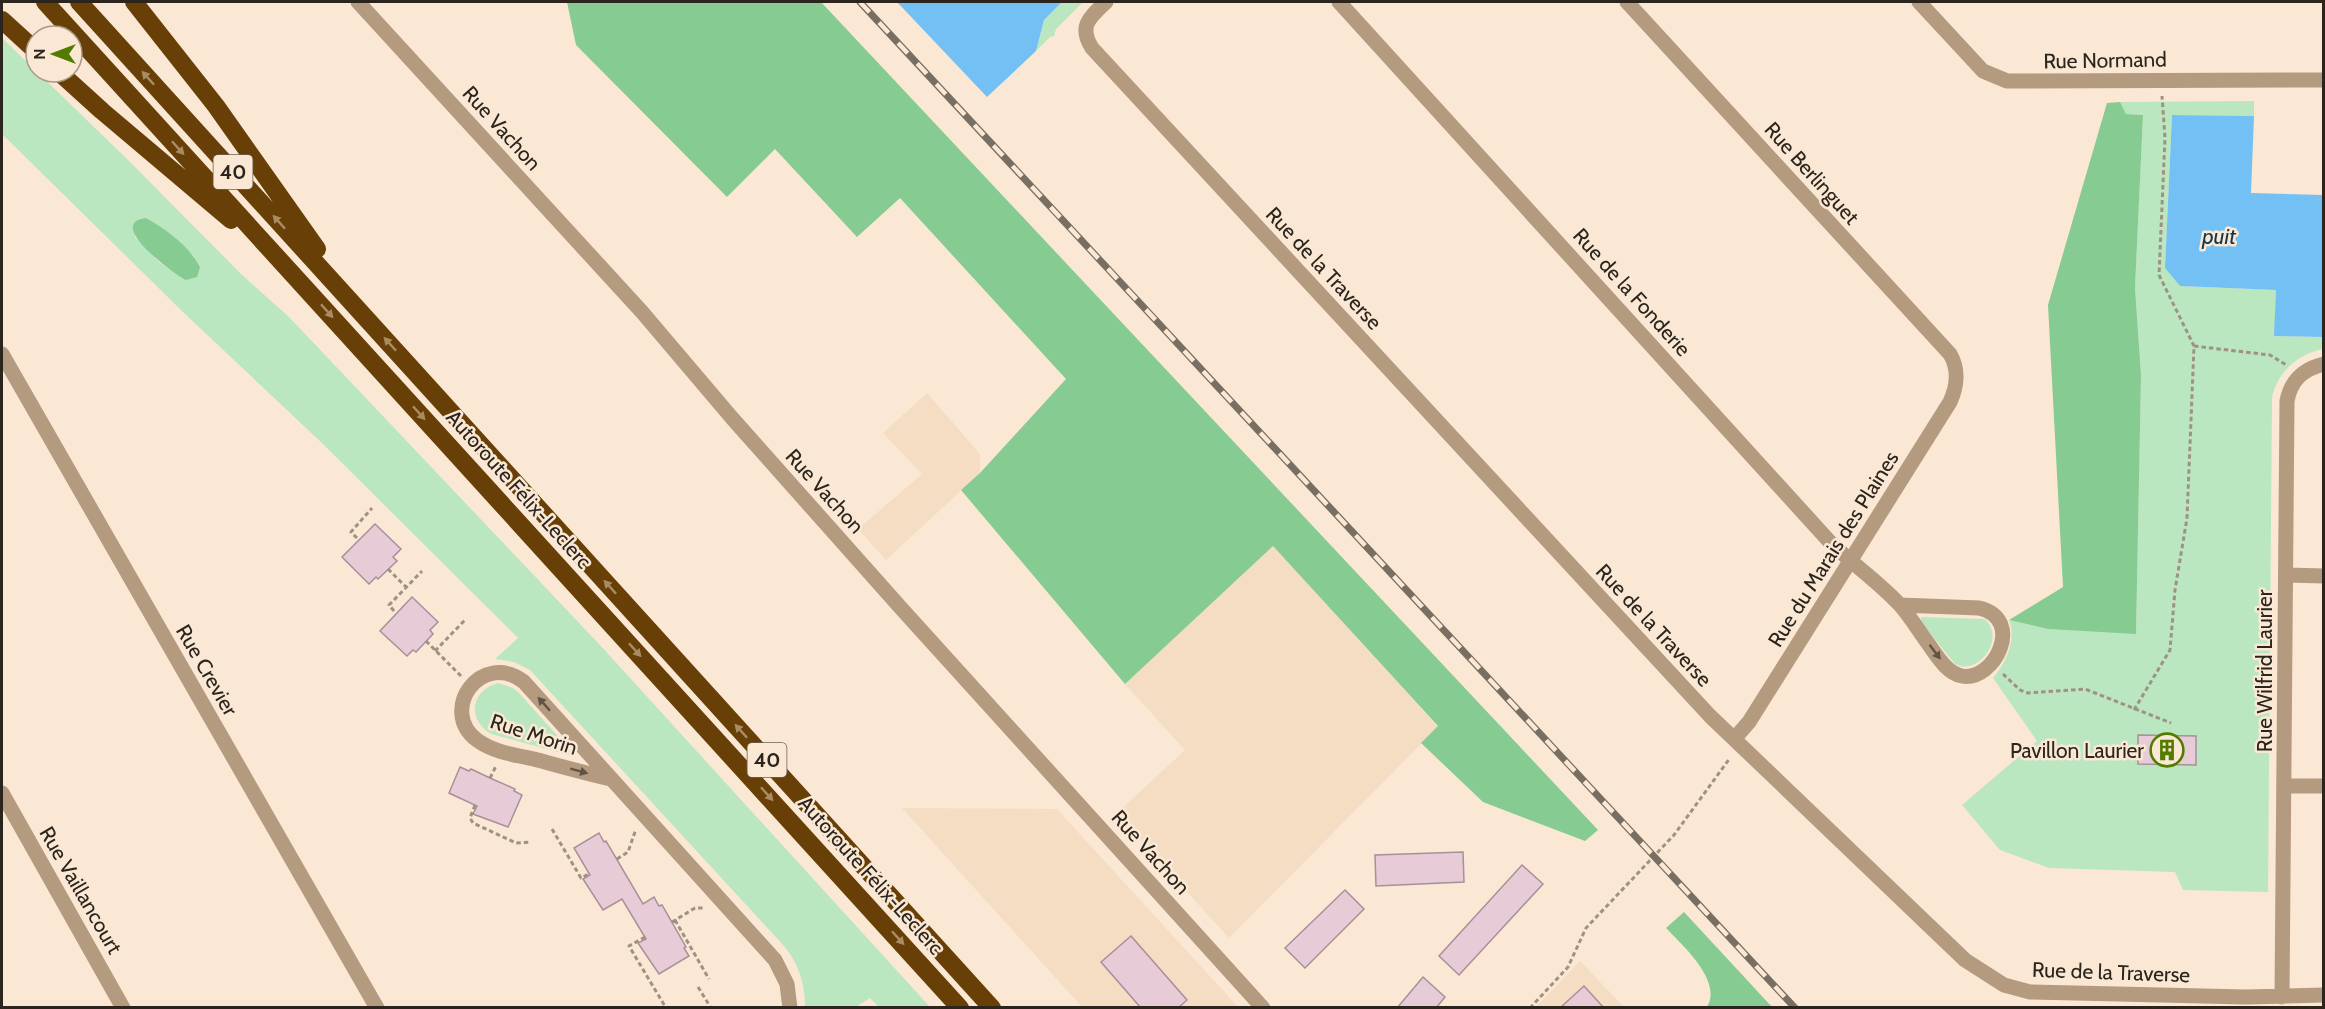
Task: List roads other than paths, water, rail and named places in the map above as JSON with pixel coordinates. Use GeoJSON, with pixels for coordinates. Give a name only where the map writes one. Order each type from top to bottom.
{"type":"FeatureCollection","features":[{"type":"Feature","properties":{"kind":"highway","name":"Autoroute Félix-Leclerc"},"geometry":{"type":"LineString","coordinates":[[45,2],[960,1008]]}},
{"type":"Feature","properties":{"kind":"highway","name":"Autoroute Félix-Leclerc"},"geometry":{"type":"LineString","coordinates":[[79,2],[992,1008]]}},
{"type":"Feature","properties":{"kind":"highway"},"geometry":{"type":"LineString","coordinates":[[134,2],[216,106],[361,312]]}},
{"type":"Feature","properties":{"kind":"highway"},"geometry":{"type":"LineString","coordinates":[[2,20],[24,40]]}},
{"type":"Feature","properties":{"kind":"highway"},"geometry":{"type":"LineString","coordinates":[[72,84],[288,268]]}},
{"type":"Feature","properties":{"kind":"street","name":"Rue Vachon"},"geometry":{"type":"LineString","coordinates":[[358,2],[642,312],[732,418],[892,598],[1263,1008]]}},
{"type":"Feature","properties":{"kind":"street","name":"Rue de la Traverse"},"geometry":{"type":"LineString","coordinates":[[1106,2],[1089,19],[1085,29],[1092,48],[1710,716],[1956,952],[1990,978],[2018,990],[2030,992],[2152,1001],[2324,995]]}},
{"type":"Feature","properties":{"kind":"street","name":"Rue de la Fonderie"},"geometry":{"type":"LineString","coordinates":[[1339,2],[1813,523],[1900,605],[1952,672],[1964,677],[1974,676],[1986,669],[2001,647],[2003,632],[1998,618],[1988,610],[1900,605]]}},
{"type":"Feature","properties":{"kind":"street","name":"Rue Berlinguet"},"geometry":{"type":"LineString","coordinates":[[1627,2],[1950,354],[1955,364],[1956,378]]}},
{"type":"Feature","properties":{"kind":"street","name":"Rue Normand"},"geometry":{"type":"LineString","coordinates":[[1919,2],[1983,71],[2007,81],[2324,80]]}},
{"type":"Feature","properties":{"kind":"street","name":"Rue Crevier"},"geometry":{"type":"LineString","coordinates":[[2,354],[377,1008]]}},
{"type":"Feature","properties":{"kind":"street","name":"Rue Wilfrid Laurier"},"geometry":{"type":"LineString","coordinates":[[2282,997],[2287,400],[2291,386],[2301,374],[2324,364]]}},
{"type":"Feature","properties":{"kind":"street","name":"Rue du Marais des Plaines"},"geometry":{"type":"LineString","coordinates":[[1734,738],[1749,722],[1950,402],[1956,378]]}},
{"type":"Feature","properties":{"kind":"street"},"geometry":{"type":"LineString","coordinates":[[2286,575],[2324,576]]}},
{"type":"Feature","properties":{"kind":"street","name":"Rue Morin"},"geometry":{"type":"LineString","coordinates":[[611,779],[508,753],[483,744],[468,731],[463,720],[463,707],[469,690],[486,674],[497,672],[515,675],[531,689],[776,960],[787,984],[790,1008]]}},
{"type":"Feature","properties":{"kind":"street"},"geometry":{"type":"LineString","coordinates":[[2285,786],[2324,786]]}},
{"type":"Feature","properties":{"kind":"street","name":"Rue Vaillancourt"},"geometry":{"type":"LineString","coordinates":[[2,793],[123,1008]]}},
{"type":"Feature","properties":{"kind":"water"},"geometry":{"type":"Polygon","coordinates":[[[897,2],[1062,2],[1044,20],[1036,51],[987,97],[897,2]]]}},
{"type":"Feature","properties":{"kind":"water","name":"puit"},"geometry":{"type":"Polygon","coordinates":[[[2172,115],[2254,116],[2251,193],[2323,195],[2323,337],[2274,336],[2276,290],[2180,286],[2165,268],[2172,115]]]}},
{"type":"Feature","properties":{"kind":"railway"},"geometry":{"type":"LineString","coordinates":[[860,2],[1795,1008]]}},
{"type":"Feature","properties":{"kind":"place","name":"Pavillon Laurier"},"geometry":{"type":"Point","coordinates":[2167,750]}}]}
